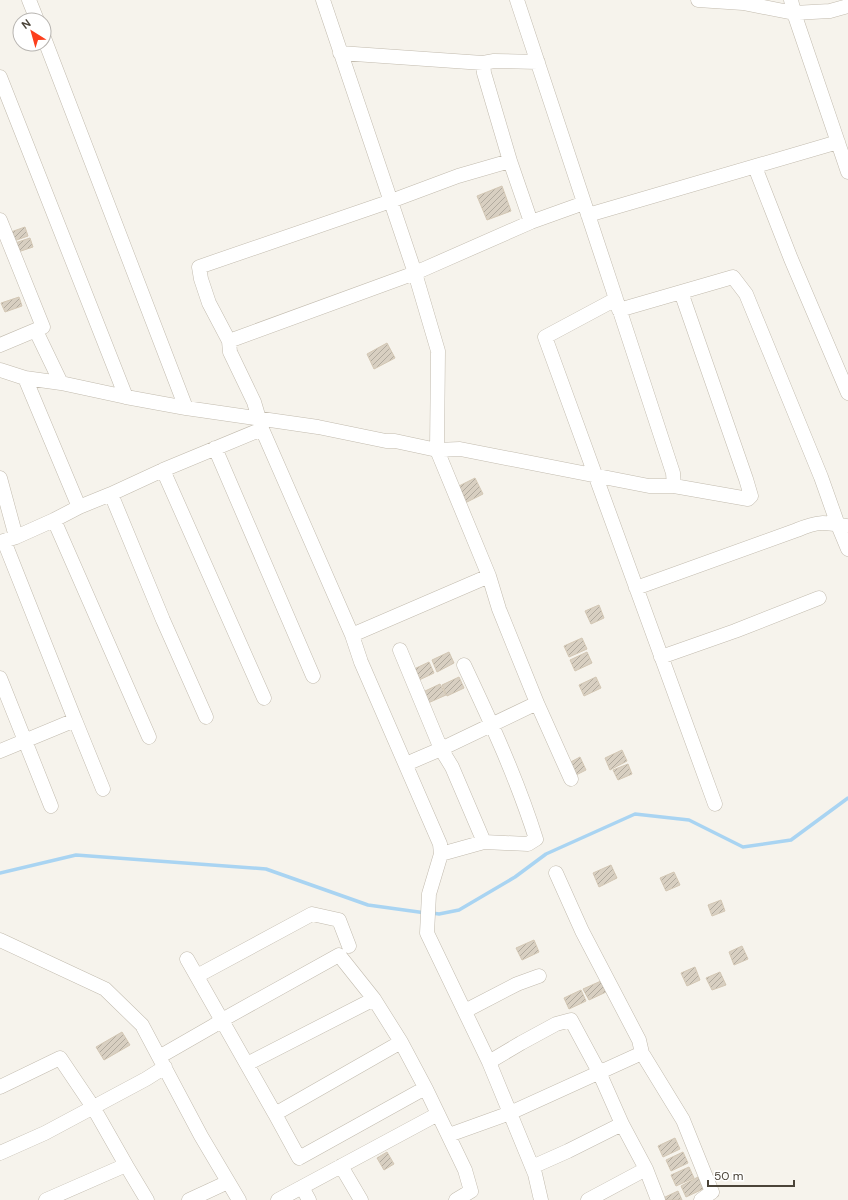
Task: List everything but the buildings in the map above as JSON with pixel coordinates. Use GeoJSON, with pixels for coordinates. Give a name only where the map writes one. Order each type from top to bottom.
{"type":"FeatureCollection","features":[{"type":"Feature","properties":{"kind":"street"},"geometry":{"type":"LineString","coordinates":[[29,0],[34,12]]}},
{"type":"Feature","properties":{"kind":"street"},"geometry":{"type":"LineString","coordinates":[[323,0],[415,273],[438,351],[437,450],[489,576],[499,609],[537,703],[571,779]]}},
{"type":"Feature","properties":{"kind":"street"},"geometry":{"type":"LineString","coordinates":[[517,0],[673,473],[674,486]]}},
{"type":"Feature","properties":{"kind":"street"},"geometry":{"type":"LineString","coordinates":[[698,0],[793,6],[830,11],[848,6]]}},
{"type":"Feature","properties":{"kind":"street"},"geometry":{"type":"LineString","coordinates":[[793,6],[848,172]]}},
{"type":"Feature","properties":{"kind":"street"},"geometry":{"type":"LineString","coordinates":[[49,52],[186,408]]}},
{"type":"Feature","properties":{"kind":"street"},"geometry":{"type":"LineString","coordinates":[[340,53],[483,63],[494,60],[538,62]]}},
{"type":"Feature","properties":{"kind":"street"},"geometry":{"type":"LineString","coordinates":[[483,63],[484,73],[510,160],[531,222]]}},
{"type":"Feature","properties":{"kind":"street"},"geometry":{"type":"LineString","coordinates":[[0,77],[126,398]]}},
{"type":"Feature","properties":{"kind":"street"},"geometry":{"type":"LineString","coordinates":[[229,341],[415,273],[531,222],[755,167],[838,142]]}},
{"type":"Feature","properties":{"kind":"street"},"geometry":{"type":"LineString","coordinates":[[510,160],[458,176],[391,201],[199,267],[201,279],[209,303],[229,341],[230,352],[254,402],[261,424],[352,635],[361,662],[440,844],[441,854],[429,894],[427,933],[489,1062],[535,1174],[541,1200]]}},
{"type":"Feature","properties":{"kind":"street"},"geometry":{"type":"LineString","coordinates":[[755,167],[791,259],[848,393]]}},
{"type":"Feature","properties":{"kind":"street"},"geometry":{"type":"LineString","coordinates":[[0,220],[43,327],[0,345]]}},
{"type":"Feature","properties":{"kind":"street"},"geometry":{"type":"LineString","coordinates":[[715,804],[545,337],[618,305],[681,292],[733,277],[746,294],[821,477],[843,526],[848,549]]}},
{"type":"Feature","properties":{"kind":"street"},"geometry":{"type":"LineString","coordinates":[[0,370],[25,378],[61,383],[126,398],[186,408],[261,424],[318,427],[437,450],[460,449],[649,486],[674,486],[748,499],[751,496],[681,292]]}},
{"type":"Feature","properties":{"kind":"street"},"geometry":{"type":"LineString","coordinates":[[36,330],[61,383]]}},
{"type":"Feature","properties":{"kind":"street"},"geometry":{"type":"LineString","coordinates":[[25,378],[79,507]]}},
{"type":"Feature","properties":{"kind":"street"},"geometry":{"type":"LineString","coordinates":[[7,540],[215,448],[261,424]]}},
{"type":"Feature","properties":{"kind":"street"},"geometry":{"type":"LineString","coordinates":[[215,448],[313,676]]}},
{"type":"Feature","properties":{"kind":"street"},"geometry":{"type":"LineString","coordinates":[[163,470],[264,698]]}},
{"type":"Feature","properties":{"kind":"street"},"geometry":{"type":"LineString","coordinates":[[0,478],[7,540],[75,720],[103,788]]}},
{"type":"Feature","properties":{"kind":"street"},"geometry":{"type":"LineString","coordinates":[[111,494],[163,620],[206,717]]}},
{"type":"Feature","properties":{"kind":"street"},"geometry":{"type":"LineString","coordinates":[[54,520],[149,738]]}},
{"type":"Feature","properties":{"kind":"street"},"geometry":{"type":"LineString","coordinates":[[636,588],[811,524],[821,523],[843,526]]}},
{"type":"Feature","properties":{"kind":"street"},"geometry":{"type":"LineString","coordinates":[[352,635],[489,576]]}},
{"type":"Feature","properties":{"kind":"street"},"geometry":{"type":"LineString","coordinates":[[661,657],[735,631],[819,598]]}},
{"type":"Feature","properties":{"kind":"street"},"geometry":{"type":"LineString","coordinates":[[400,650],[441,749],[452,767],[484,842]]}},
{"type":"Feature","properties":{"kind":"street"},"geometry":{"type":"LineString","coordinates":[[441,854],[484,842],[528,844],[536,839],[527,811],[492,725],[464,665]]}},
{"type":"Feature","properties":{"kind":"street"},"geometry":{"type":"LineString","coordinates":[[0,678],[51,806]]}},
{"type":"Feature","properties":{"kind":"street"},"geometry":{"type":"LineString","coordinates":[[406,764],[537,703]]}},
{"type":"Feature","properties":{"kind":"street"},"geometry":{"type":"LineString","coordinates":[[0,751],[75,720]]}},
{"type":"Feature","properties":{"kind":"street"},"geometry":{"type":"LineString","coordinates":[[556,873],[582,931],[639,1040],[642,1053],[683,1120],[712,1192],[701,1200]]}},
{"type":"Feature","properties":{"kind":"street"},"geometry":{"type":"LineString","coordinates":[[196,976],[312,914],[339,920],[349,946]]}},
{"type":"Feature","properties":{"kind":"street"},"geometry":{"type":"LineString","coordinates":[[0,940],[105,990],[142,1025],[201,1136],[239,1200]]}},
{"type":"Feature","properties":{"kind":"street"},"geometry":{"type":"LineString","coordinates":[[0,1153],[45,1132],[146,1080],[162,1062],[222,1020],[339,954],[374,998],[401,1042],[466,1170],[472,1195],[456,1200]]}},
{"type":"Feature","properties":{"kind":"street"},"geometry":{"type":"LineString","coordinates":[[187,959],[276,1114],[299,1158],[418,1092]]}},
{"type":"Feature","properties":{"kind":"street"},"geometry":{"type":"LineString","coordinates":[[465,1011],[517,984],[540,976]]}},
{"type":"Feature","properties":{"kind":"street"},"geometry":{"type":"LineString","coordinates":[[247,1064],[374,998]]}},
{"type":"Feature","properties":{"kind":"street"},"geometry":{"type":"LineString","coordinates":[[489,1062],[521,1042],[556,1024],[569,1019],[571,1020],[599,1072],[622,1124],[646,1169],[658,1200]]}},
{"type":"Feature","properties":{"kind":"street"},"geometry":{"type":"LineString","coordinates":[[276,1114],[401,1042]]}},
{"type":"Feature","properties":{"kind":"street"},"geometry":{"type":"LineString","coordinates":[[449,1135],[510,1113],[642,1053]]}},
{"type":"Feature","properties":{"kind":"street"},"geometry":{"type":"LineString","coordinates":[[0,1087],[60,1058],[93,1107],[147,1200]]}},
{"type":"Feature","properties":{"kind":"street"},"geometry":{"type":"LineString","coordinates":[[278,1200],[438,1114]]}},
{"type":"Feature","properties":{"kind":"street"},"geometry":{"type":"LineString","coordinates":[[532,1167],[622,1124]]}},
{"type":"Feature","properties":{"kind":"street"},"geometry":{"type":"LineString","coordinates":[[46,1200],[126,1165]]}},
{"type":"Feature","properties":{"kind":"street"},"geometry":{"type":"LineString","coordinates":[[341,1166],[361,1200]]}},
{"type":"Feature","properties":{"kind":"street"},"geometry":{"type":"LineString","coordinates":[[588,1200],[646,1169]]}},
{"type":"Feature","properties":{"kind":"street"},"geometry":{"type":"LineString","coordinates":[[189,1200],[228,1182]]}},
{"type":"Feature","properties":{"kind":"street"},"geometry":{"type":"LineString","coordinates":[[302,1187],[309,1200]]}},
{"type":"Feature","properties":{"kind":"waterway"},"geometry":{"type":"LineString","coordinates":[[432,913],[439,914],[459,910],[515,877],[546,854],[635,814],[689,820],[743,847],[791,840],[848,798]]}},
{"type":"Feature","properties":{"kind":"waterway"},"geometry":{"type":"LineString","coordinates":[[0,873],[76,855],[266,869],[368,905],[426,913]]}}]}
